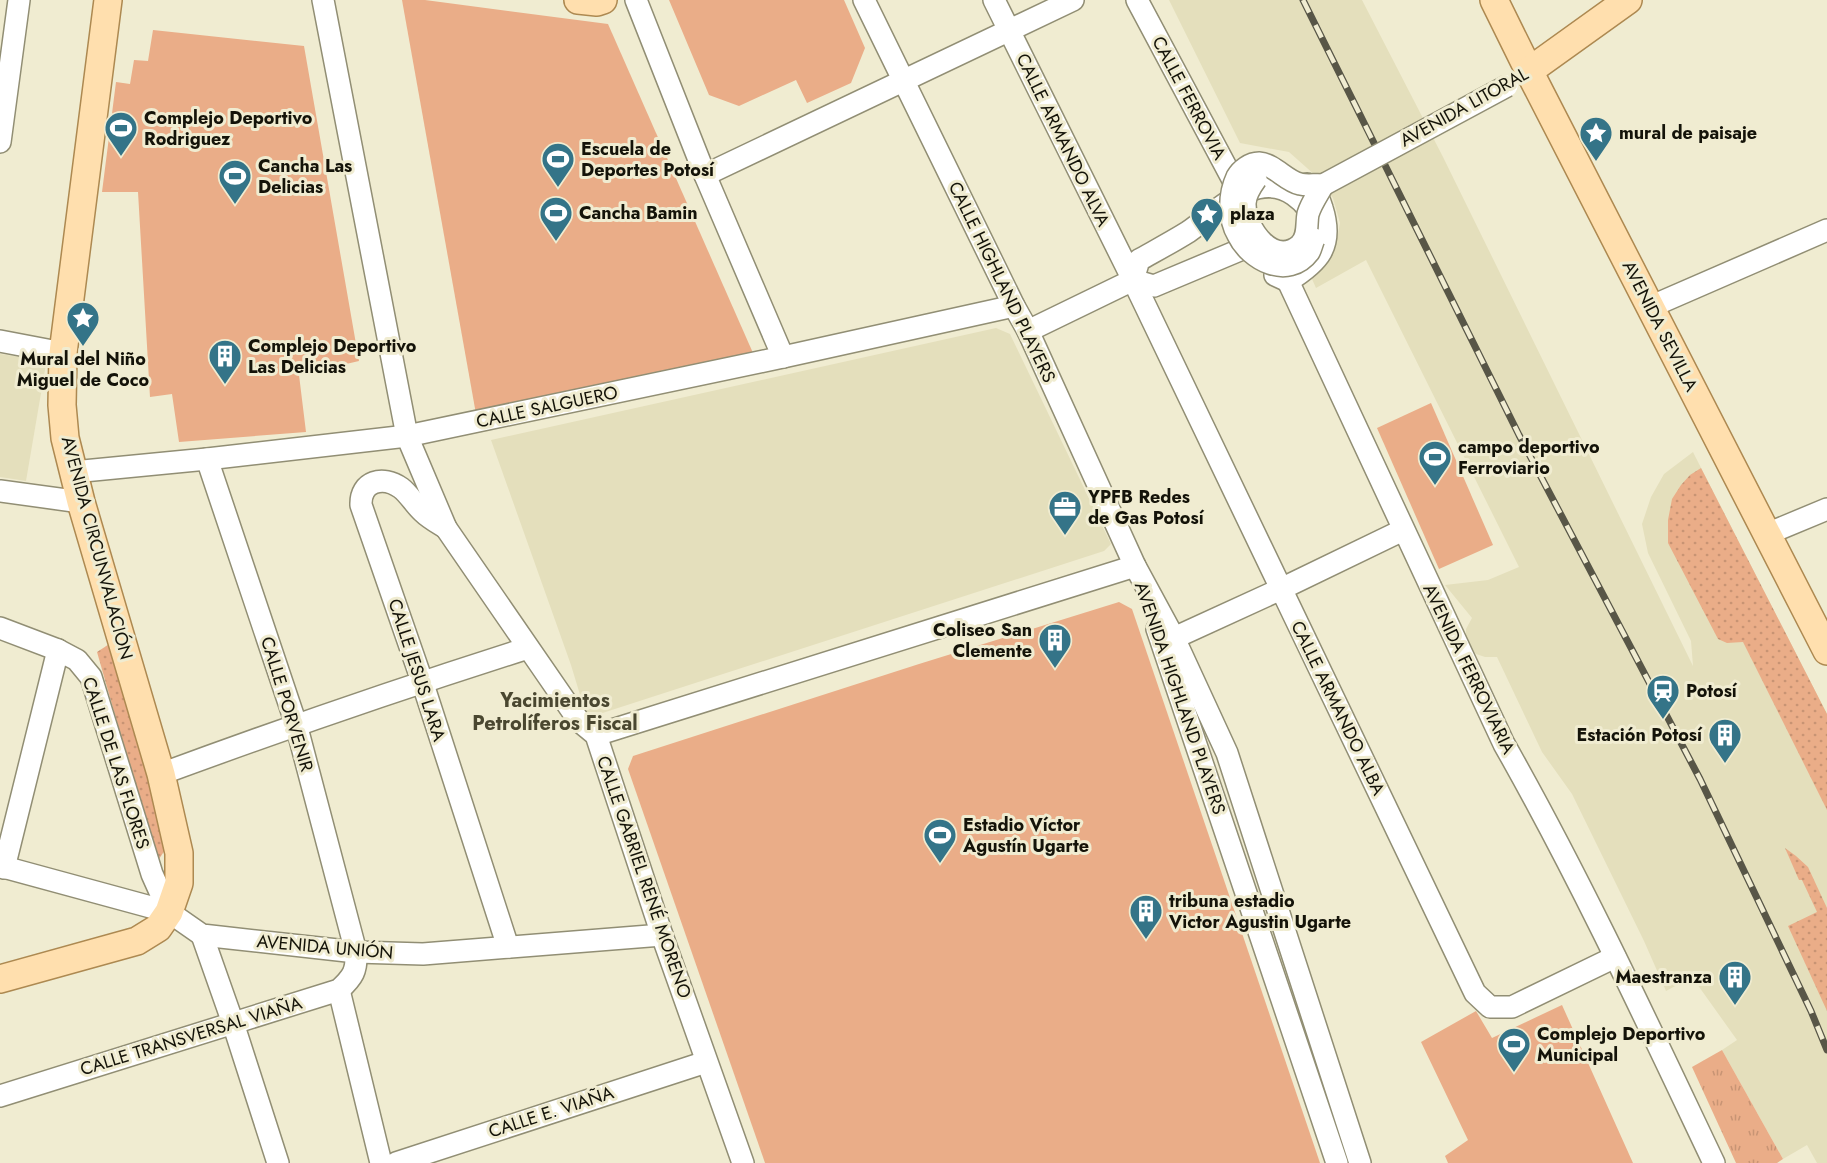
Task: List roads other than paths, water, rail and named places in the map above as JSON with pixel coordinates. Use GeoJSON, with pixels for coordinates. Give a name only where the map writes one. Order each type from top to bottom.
{"type":"FeatureCollection","features":[{"type":"Feature","properties":{"kind":"main road","name":"AVENIDA CIRCUNVALACIÓN"},"geometry":{"type":"LineString","coordinates":[[108,0],[63,353],[62,405],[65,438],[73,472],[162,774],[179,853],[179,883],[169,912]]}},
{"type":"Feature","properties":{"kind":"main road"},"geometry":{"type":"LineString","coordinates":[[578,0],[597,2],[603,0]]}},
{"type":"Feature","properties":{"kind":"main road","name":"AVENIDA SEVILLA"},"geometry":{"type":"LineString","coordinates":[[1494,0],[1518,79],[1650,307],[1827,651]]}},
{"type":"Feature","properties":{"kind":"main road","name":"AVENIDA LITORAL"},"geometry":{"type":"LineString","coordinates":[[1518,79],[1628,0]]}},
{"type":"Feature","properties":{"kind":"main road"},"geometry":{"type":"LineString","coordinates":[[0,979],[137,941],[158,928],[169,912]]}},
{"type":"Feature","properties":{"kind":"street"},"geometry":{"type":"LineString","coordinates":[[0,142],[19,0]]}},
{"type":"Feature","properties":{"kind":"street","name":"CALLE GABRIEL RENÉ MORENO"},"geometry":{"type":"LineString","coordinates":[[323,0],[407,436],[446,528],[579,721],[596,735],[662,935],[743,1163]]}},
{"type":"Feature","properties":{"kind":"street"},"geometry":{"type":"LineString","coordinates":[[636,0],[705,175],[783,357]]}},
{"type":"Feature","properties":{"kind":"street","name":"CALLE HIGHLAND PLAYERS"},"geometry":{"type":"LineString","coordinates":[[864,0],[1028,331],[1135,566]]}},
{"type":"Feature","properties":{"kind":"street","name":"CALLE ARMANDO ALVA"},"geometry":{"type":"LineString","coordinates":[[994,0],[1133,280]]}},
{"type":"Feature","properties":{"kind":"street"},"geometry":{"type":"LineString","coordinates":[[705,175],[1010,32],[1073,0]]}},
{"type":"Feature","properties":{"kind":"street","name":"CALLE FERROVIA"},"geometry":{"type":"LineString","coordinates":[[1137,0],[1229,173]]}},
{"type":"Feature","properties":{"kind":"street","name":"AVENIDA LITORAL"},"geometry":{"type":"LineString","coordinates":[[1323,184],[1518,79]]}},
{"type":"Feature","properties":{"kind":"street"},"geometry":{"type":"LineString","coordinates":[[1133,280],[1139,260],[1186,233],[1233,199],[1257,187],[1275,187],[1290,192],[1304,202],[1315,222],[1314,239],[1309,252],[1295,263],[1283,266],[1268,264],[1252,254],[1237,235],[1230,204],[1232,187],[1239,172],[1249,165],[1259,163],[1269,167],[1300,184],[1323,184],[1308,213],[1307,232],[1304,238],[1300,245],[1290,250],[1269,249],[1258,237],[1249,221],[1245,204],[1250,188],[1256,179],[1270,169],[1282,171],[1311,187],[1321,203],[1327,224],[1326,241],[1309,268],[1288,281],[1261,269],[1247,247],[1233,199]]}},
{"type":"Feature","properties":{"kind":"street","name":"AVENIDA FERROVIARIA"},"geometry":{"type":"LineString","coordinates":[[1229,173],[1233,199],[1288,281],[1402,530],[1504,744],[1536,801],[1615,957],[1714,1163]]}},
{"type":"Feature","properties":{"kind":"street"},"geometry":{"type":"LineString","coordinates":[[1650,307],[1827,230]]}},
{"type":"Feature","properties":{"kind":"street"},"geometry":{"type":"LineString","coordinates":[[1028,331],[1133,280],[1154,286],[1247,247]]}},
{"type":"Feature","properties":{"kind":"street","name":"CALLE ARMANDO ALBA"},"geometry":{"type":"LineString","coordinates":[[1133,280],[1475,993],[1490,1007],[1512,1007],[1615,957]]}},
{"type":"Feature","properties":{"kind":"street","name":"CALLE SALGUERO"},"geometry":{"type":"LineString","coordinates":[[73,472],[407,436],[1014,306]]}},
{"type":"Feature","properties":{"kind":"street"},"geometry":{"type":"LineString","coordinates":[[0,341],[63,353]]}},
{"type":"Feature","properties":{"kind":"street","name":"CALLE PORVENIR"},"geometry":{"type":"LineString","coordinates":[[207,459],[296,724],[356,952]]}},
{"type":"Feature","properties":{"kind":"street","name":"CALLE JESUS LARA"},"geometry":{"type":"LineString","coordinates":[[446,528],[423,513],[400,488],[392,484],[378,481],[372,483],[361,495],[361,505],[422,681],[508,947]]}},
{"type":"Feature","properties":{"kind":"street"},"geometry":{"type":"LineString","coordinates":[[0,491],[81,502]]}},
{"type":"Feature","properties":{"kind":"street"},"geometry":{"type":"LineString","coordinates":[[1767,534],[1827,509]]}},
{"type":"Feature","properties":{"kind":"street"},"geometry":{"type":"LineString","coordinates":[[1174,638],[1402,530]]}},
{"type":"Feature","properties":{"kind":"street"},"geometry":{"type":"LineString","coordinates":[[596,735],[1135,566]]}},
{"type":"Feature","properties":{"kind":"street","name":"AVENIDA HIGHLAND PLAYERS"},"geometry":{"type":"LineString","coordinates":[[1135,566],[1174,638],[1227,753],[1360,1163]]}},
{"type":"Feature","properties":{"kind":"street","name":"AVENIDA HIGHLAND PLAYERS"},"geometry":{"type":"LineString","coordinates":[[1135,566],[1337,1163]]}},
{"type":"Feature","properties":{"kind":"street","name":"CALLE DE LAS FLORES"},"geometry":{"type":"LineString","coordinates":[[0,628],[58,650],[77,660],[91,677],[152,874],[169,912]]}},
{"type":"Feature","properties":{"kind":"street"},"geometry":{"type":"LineString","coordinates":[[162,774],[296,724],[528,648]]}},
{"type":"Feature","properties":{"kind":"street"},"geometry":{"type":"LineString","coordinates":[[2,867],[58,650]]}},
{"type":"Feature","properties":{"kind":"street"},"geometry":{"type":"LineString","coordinates":[[1202,760],[1227,753]]}},
{"type":"Feature","properties":{"kind":"street","name":"AVENIDA UNIÓN"},"geometry":{"type":"LineString","coordinates":[[2,867],[169,912],[202,935],[356,952],[423,954],[662,935]]}},
{"type":"Feature","properties":{"kind":"street"},"geometry":{"type":"LineString","coordinates":[[202,935],[278,1163]]}},
{"type":"Feature","properties":{"kind":"street"},"geometry":{"type":"LineString","coordinates":[[356,952],[357,967],[339,990],[381,1163]]}},
{"type":"Feature","properties":{"kind":"street","name":"CALLE TRANSVERSAL VIAÑA"},"geometry":{"type":"LineString","coordinates":[[0,1096],[339,990]]}},
{"type":"Feature","properties":{"kind":"street","name":"CALLE E. VIAÑA"},"geometry":{"type":"LineString","coordinates":[[396,1163],[706,1062]]}},
{"type":"Feature","properties":{"kind":"railway"},"geometry":{"type":"LineString","coordinates":[[1303,0],[1519,435],[1700,779],[1811,1011],[1827,1050]]}},
{"type":"Feature","properties":{"kind":"place","name":"Complejo Deportivo Rodriguez"},"geometry":{"type":"Point","coordinates":[121,157]}},
{"type":"Feature","properties":{"kind":"place","name":"mural de paisaje"},"geometry":{"type":"Point","coordinates":[1596,162]}},
{"type":"Feature","properties":{"kind":"place","name":"Escuela de Deportes Potosí"},"geometry":{"type":"Point","coordinates":[558,188]}},
{"type":"Feature","properties":{"kind":"place","name":"Cancha Las Delicias"},"geometry":{"type":"Point","coordinates":[235,205]}},
{"type":"Feature","properties":{"kind":"place","name":"Cancha Bamin"},"geometry":{"type":"Point","coordinates":[556,242]}},
{"type":"Feature","properties":{"kind":"place","name":"plaza"},"geometry":{"type":"Point","coordinates":[1207,243]}},
{"type":"Feature","properties":{"kind":"place","name":"Mural del Niño Miguel de Coco"},"geometry":{"type":"Point","coordinates":[83,347]}},
{"type":"Feature","properties":{"kind":"place","name":"Complejo Deportivo Las Delicias"},"geometry":{"type":"Point","coordinates":[225,385]}},
{"type":"Feature","properties":{"kind":"place","name":"campo deportivo Ferroviario"},"geometry":{"type":"Point","coordinates":[1435,486]}},
{"type":"Feature","properties":{"kind":"place","name":"YPFB Redes de Gas Potosí"},"geometry":{"type":"Point","coordinates":[1065,536]}},
{"type":"Feature","properties":{"kind":"place","name":"Coliseo San Clemente"},"geometry":{"type":"Point","coordinates":[1055,669]}},
{"type":"Feature","properties":{"kind":"place","name":"Potosí"},"geometry":{"type":"Point","coordinates":[1663,720]}},
{"type":"Feature","properties":{"kind":"place","name":"Estación Potosí"},"geometry":{"type":"Point","coordinates":[1725,764]}},
{"type":"Feature","properties":{"kind":"place","name":"Estadio Víctor Agustín Ugarte"},"geometry":{"type":"Point","coordinates":[940,864]}},
{"type":"Feature","properties":{"kind":"place","name":"tribuna estadio Victor Agustin Ugarte"},"geometry":{"type":"Point","coordinates":[1146,940]}},
{"type":"Feature","properties":{"kind":"place","name":"Maestranza"},"geometry":{"type":"Point","coordinates":[1735,1006]}},
{"type":"Feature","properties":{"kind":"place","name":"Complejo Deportivo Municipal"},"geometry":{"type":"Point","coordinates":[1514,1073]}},
{"type":"Feature","properties":{"kind":"district","name":"Yacimientos Petrolíferos Fiscal"},"geometry":{"type":"Point","coordinates":[555,712]}}]}
